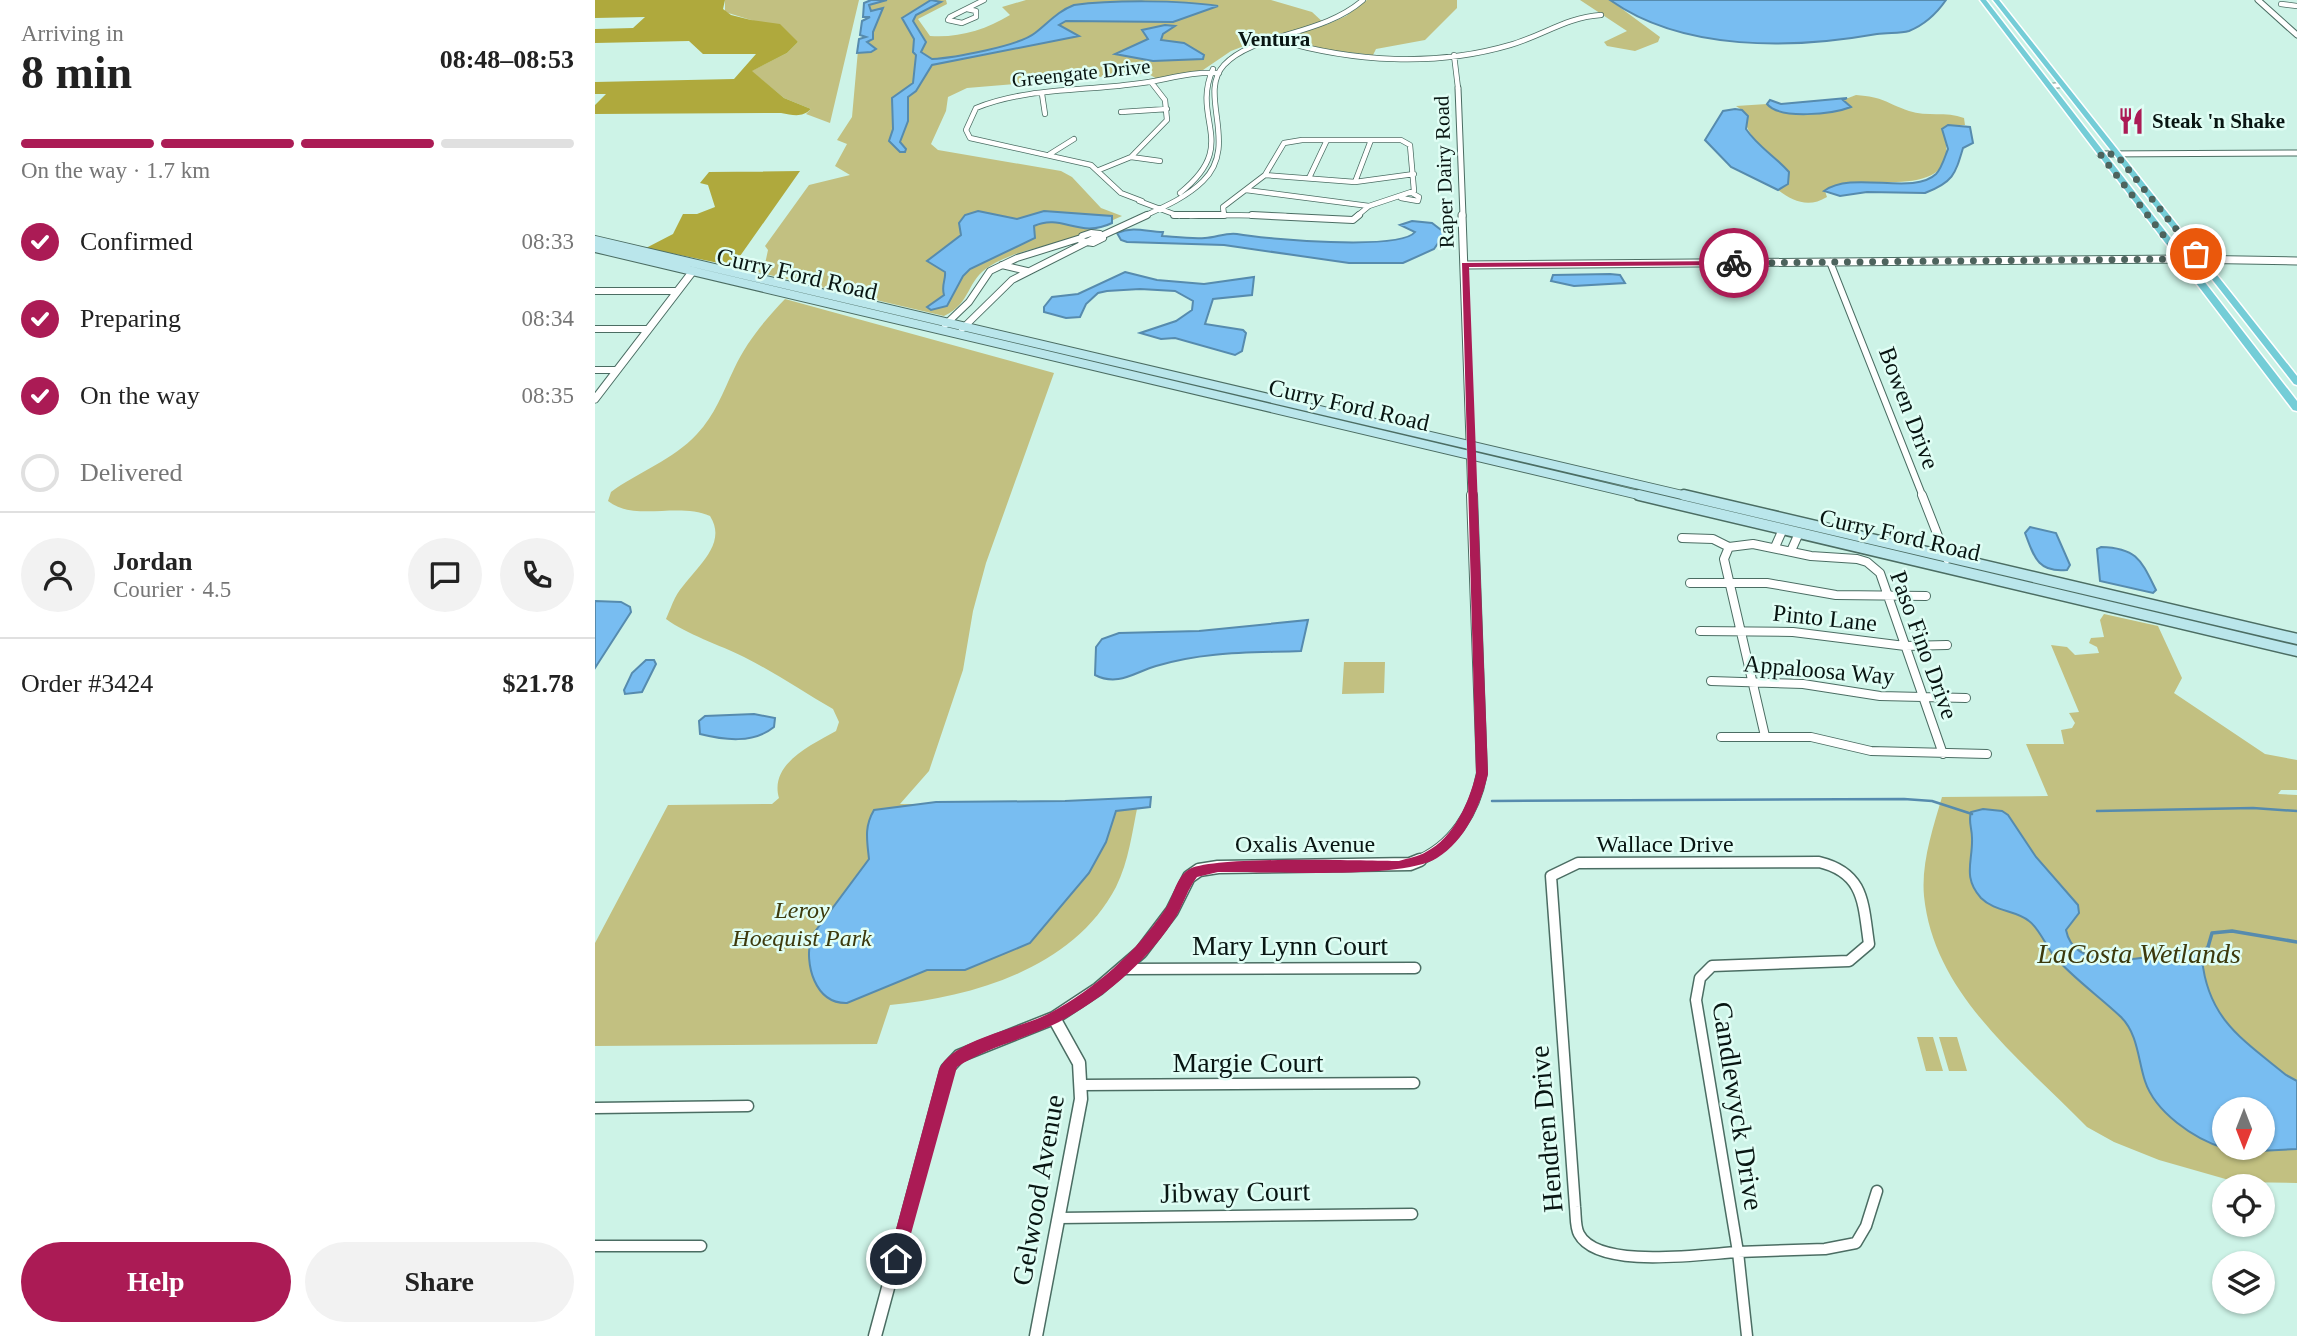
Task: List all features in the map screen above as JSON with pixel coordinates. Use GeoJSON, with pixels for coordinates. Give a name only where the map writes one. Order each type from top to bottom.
{"type":"FeatureCollection","features":[{"type":"Feature","properties":{"kind":"main road"},"geometry":{"type":"LineString","coordinates":[[1983,0],[2297,408]]}},
{"type":"Feature","properties":{"kind":"main road"},"geometry":{"type":"LineString","coordinates":[[1996,0],[2297,382]]}},
{"type":"Feature","properties":{"kind":"main road","name":"Curry Ford Road"},"geometry":{"type":"LineString","coordinates":[[595,240],[695,268],[945,327],[965,327],[1236,400],[1695,499],[1783,524],[1799,533],[2297,651]]}},
{"type":"Feature","properties":{"kind":"main road","name":"Curry Ford Road"},"geometry":{"type":"LineString","coordinates":[[595,248],[821,293],[945,327],[955,333],[1413,432],[1668,502],[1874,541],[2297,641]]}},
{"type":"Feature","properties":{"kind":"main road"},"geometry":{"type":"LineString","coordinates":[[2242,337],[2276,354]]}},
{"type":"Feature","properties":{"kind":"main road"},"geometry":{"type":"LineString","coordinates":[[2284,391],[2297,398]]}},
{"type":"Feature","properties":{"kind":"main road"},"geometry":{"type":"LineString","coordinates":[[1236,400],[1254,400],[1299,411],[1311,408]]}},
{"type":"Feature","properties":{"kind":"main road"},"geometry":{"type":"LineString","coordinates":[[1323,420],[1335,418],[1413,432]]}},
{"type":"Feature","properties":{"kind":"main road"},"geometry":{"type":"LineString","coordinates":[[1629,492],[1635,489],[1695,499]]}},
{"type":"Feature","properties":{"kind":"main road"},"geometry":{"type":"LineString","coordinates":[[2085,600],[2173,617],[2188,614]]}},
{"type":"Feature","properties":{"kind":"main road"},"geometry":{"type":"LineString","coordinates":[[2192,626],[2207,623],[2297,641]]}},
{"type":"Feature","properties":{"kind":"street"},"geometry":{"type":"LineString","coordinates":[[967,9],[976,11],[976,17],[961,23],[948,20],[950,17],[984,0]]}},
{"type":"Feature","properties":{"kind":"street"},"geometry":{"type":"LineString","coordinates":[[945,327],[969,303],[982,279],[1002,265],[1011,260],[1098,236],[1176,201],[1205,180],[1220,158],[1218,74],[1241,54],[1335,15],[1355,0]]}},
{"type":"Feature","properties":{"kind":"street"},"geometry":{"type":"LineString","coordinates":[[1158,208],[1196,180],[1210,159],[1213,139],[1209,74],[1236,53],[1333,21],[1363,0]]}},
{"type":"Feature","properties":{"kind":"street"},"geometry":{"type":"LineString","coordinates":[[2257,0],[2297,35]]}},
{"type":"Feature","properties":{"kind":"street"},"geometry":{"type":"LineString","coordinates":[[2281,4],[2297,6]]}},
{"type":"Feature","properties":{"kind":"street"},"geometry":{"type":"LineString","coordinates":[[1276,39],[1305,50],[1342,56],[1454,55],[1508,46],[1535,37],[1566,19],[1601,15]]}},
{"type":"Feature","properties":{"kind":"street","name":"Raper Dairy Road"},"geometry":{"type":"LineString","coordinates":[[1454,55],[1458,88],[1471,450]]}},
{"type":"Feature","properties":{"kind":"street","name":"Greengate Drive"},"geometry":{"type":"LineString","coordinates":[[1049,155],[970,138],[966,130],[976,108],[994,99],[1151,82],[1192,73],[1218,74]]}},
{"type":"Feature","properties":{"kind":"street"},"geometry":{"type":"LineString","coordinates":[[1099,170],[1131,157],[1167,120],[1165,100],[1151,82]]}},
{"type":"Feature","properties":{"kind":"street"},"geometry":{"type":"LineString","coordinates":[[2049,86],[2063,85]]}},
{"type":"Feature","properties":{"kind":"street"},"geometry":{"type":"LineString","coordinates":[[1042,94],[1045,114]]}},
{"type":"Feature","properties":{"kind":"street"},"geometry":{"type":"LineString","coordinates":[[1209,103],[1217,102]]}},
{"type":"Feature","properties":{"kind":"street"},"geometry":{"type":"LineString","coordinates":[[1121,112],[1167,109]]}},
{"type":"Feature","properties":{"kind":"street"},"geometry":{"type":"LineString","coordinates":[[1049,155],[1074,139]]}},
{"type":"Feature","properties":{"kind":"street"},"geometry":{"type":"LineString","coordinates":[[1049,155],[1080,161],[1099,170],[1121,192],[1180,217],[1224,215],[1348,220],[1369,206],[1412,193],[1416,187],[1410,145],[1401,140],[1327,140],[1284,144],[1265,175],[1228,201],[1223,207],[1224,215]]}},
{"type":"Feature","properties":{"kind":"street"},"geometry":{"type":"LineString","coordinates":[[1309,178],[1327,140]]}},
{"type":"Feature","properties":{"kind":"street"},"geometry":{"type":"LineString","coordinates":[[1355,182],[1371,140]]}},
{"type":"Feature","properties":{"kind":"street"},"geometry":{"type":"LineString","coordinates":[[2102,156],[2297,155]]}},
{"type":"Feature","properties":{"kind":"street"},"geometry":{"type":"LineString","coordinates":[[1131,157],[1160,161]]}},
{"type":"Feature","properties":{"kind":"street"},"geometry":{"type":"LineString","coordinates":[[1265,175],[1355,182],[1414,174]]}},
{"type":"Feature","properties":{"kind":"street"},"geometry":{"type":"LineString","coordinates":[[1246,190],[1349,201],[1369,206]]}},
{"type":"Feature","properties":{"kind":"street"},"geometry":{"type":"LineString","coordinates":[[1401,198],[1419,200],[1412,193]]}},
{"type":"Feature","properties":{"kind":"street"},"geometry":{"type":"LineString","coordinates":[[955,333],[965,327],[1001,290],[1027,271],[1084,240]]}},
{"type":"Feature","properties":{"kind":"street"},"geometry":{"type":"LineString","coordinates":[[1011,260],[1034,268]]}},
{"type":"Feature","properties":{"kind":"street"},"geometry":{"type":"LineString","coordinates":[[1465,267],[2297,261]]}},
{"type":"Feature","properties":{"kind":"street","name":"Bowen Drive"},"geometry":{"type":"LineString","coordinates":[[1831,264],[1951,568]]}},
{"type":"Feature","properties":{"kind":"street"},"geometry":{"type":"LineString","coordinates":[[1002,265],[1027,271]]}},
{"type":"Feature","properties":{"kind":"street"},"geometry":{"type":"LineString","coordinates":[[595,398],[695,268]]}},
{"type":"Feature","properties":{"kind":"street"},"geometry":{"type":"LineString","coordinates":[[595,291],[675,291]]}},
{"type":"Feature","properties":{"kind":"street"},"geometry":{"type":"LineString","coordinates":[[595,329],[647,329]]}},
{"type":"Feature","properties":{"kind":"street"},"geometry":{"type":"LineString","coordinates":[[595,370],[617,370]]}},
{"type":"Feature","properties":{"kind":"street","name":"Oxalis Avenue"},"geometry":{"type":"LineString","coordinates":[[875,1336],[947,1069],[968,1052],[1054,1018],[1098,989],[1141,952],[1172,911],[1189,877],[1199,870],[1218,867],[1399,866],[1431,856],[1456,835],[1478,790],[1482,774],[1471,450]]}},
{"type":"Feature","properties":{"kind":"street"},"geometry":{"type":"LineString","coordinates":[[1775,547],[1783,524]]}},
{"type":"Feature","properties":{"kind":"street"},"geometry":{"type":"LineString","coordinates":[[1791,551],[1799,533]]}},
{"type":"Feature","properties":{"kind":"street","name":"Paso Fino Drive"},"geometry":{"type":"LineString","coordinates":[[1682,538],[1713,539],[1729,547],[1755,543],[1822,558],[1866,561],[1879,573],[1943,754]]}},
{"type":"Feature","properties":{"kind":"street"},"geometry":{"type":"LineString","coordinates":[[1729,547],[1724,559],[1765,736]]}},
{"type":"Feature","properties":{"kind":"street"},"geometry":{"type":"LineString","coordinates":[[1690,583],[1786,584],[1836,595],[1926,596]]}},
{"type":"Feature","properties":{"kind":"street","name":"Pinto Lane"},"geometry":{"type":"LineString","coordinates":[[1700,631],[1793,632],[1905,646],[1947,645]]}},
{"type":"Feature","properties":{"kind":"street","name":"Appaloosa Way"},"geometry":{"type":"LineString","coordinates":[[1711,681],[1803,684],[1879,696],[1966,698]]}},
{"type":"Feature","properties":{"kind":"street"},"geometry":{"type":"LineString","coordinates":[[1721,737],[1811,737],[1885,752],[1987,754]]}},
{"type":"Feature","properties":{"kind":"street","name":"Wallace Drive"},"geometry":{"type":"LineString","coordinates":[[1551,897],[1551,876],[1565,867],[1579,863],[1803,862]]}},
{"type":"Feature","properties":{"kind":"street","name":"Candlewyck Drive"},"geometry":{"type":"LineString","coordinates":[[1747,1336],[1738,1253],[1696,1000],[1700,978],[1712,966],[1849,961],[1870,944],[1860,891],[1852,875],[1839,865],[1803,862]]}},
{"type":"Feature","properties":{"kind":"street","name":"Hendren Drive"},"geometry":{"type":"LineString","coordinates":[[1551,897],[1578,1233],[1589,1246],[1618,1256],[1825,1249],[1856,1243],[1877,1191]]}},
{"type":"Feature","properties":{"kind":"street","name":"Mary Lynn Court"},"geometry":{"type":"LineString","coordinates":[[1123,969],[1415,968]]}},
{"type":"Feature","properties":{"kind":"street","name":"Gelwood Avenue"},"geometry":{"type":"LineString","coordinates":[[1036,1336],[1082,1085],[1079,1063],[1054,1018]]}},
{"type":"Feature","properties":{"kind":"street","name":"Margie Court"},"geometry":{"type":"LineString","coordinates":[[1082,1085],[1414,1083]]}},
{"type":"Feature","properties":{"kind":"street"},"geometry":{"type":"LineString","coordinates":[[595,1108],[748,1106]]}},
{"type":"Feature","properties":{"kind":"street","name":"Jibway Court"},"geometry":{"type":"LineString","coordinates":[[1058,1218],[1412,1214]]}},
{"type":"Feature","properties":{"kind":"street"},"geometry":{"type":"LineString","coordinates":[[595,1246],[701,1246]]}},
{"type":"Feature","properties":{"kind":"green space"},"geometry":{"type":"Polygon","coordinates":[[[725,0],[859,0],[830,123],[806,114],[811,109],[784,98],[751,71],[787,53],[798,42],[751,20],[725,12],[725,0]]]}},
{"type":"Feature","properties":{"kind":"green space"},"geometry":{"type":"Polygon","coordinates":[[[871,0],[946,0],[947,4],[918,19],[930,36],[961,34],[991,25],[1010,15],[1002,7],[1026,0],[1271,0],[1312,12],[1326,25],[1346,16],[1367,0],[1457,0],[1457,8],[1425,40],[1376,49],[1373,55],[1319,49],[1275,34],[1231,51],[1203,70],[1157,79],[1147,73],[967,88],[948,97],[946,111],[931,144],[938,150],[1061,171],[1072,177],[1101,208],[1122,216],[1074,238],[1018,253],[990,266],[977,278],[960,305],[944,316],[757,272],[765,264],[768,250],[765,246],[809,185],[850,175],[835,166],[847,144],[837,140],[852,117],[859,39],[866,37],[860,35],[862,21],[870,17],[863,17],[864,3],[871,0]]]}},
{"type":"Feature","properties":{"kind":"green space"},"geometry":{"type":"Polygon","coordinates":[[[1580,0],[1610,0],[1660,37],[1658,42],[1635,51],[1607,46],[1604,42],[1627,31],[1580,0]]]}},
{"type":"Feature","properties":{"kind":"green space"},"geometry":{"type":"Polygon","coordinates":[[[1856,95],[1879,99],[1916,113],[1957,116],[1964,118],[1965,125],[1948,125],[1942,129],[1946,149],[1943,164],[1935,173],[1921,179],[1848,183],[1825,191],[1827,197],[1808,203],[1790,198],[1778,190],[1788,184],[1789,172],[1754,139],[1742,110],[1736,106],[1767,104],[1771,108],[1791,111],[1831,112],[1850,106],[1843,100],[1856,95]]]}},
{"type":"Feature","properties":{"kind":"green space","name":"Leroy Hoequist Park"},"geometry":{"type":"Polygon","coordinates":[[[785,299],[1054,373],[986,563],[973,611],[963,670],[929,771],[900,804],[1138,804],[1127,857],[1116,887],[1098,915],[1075,938],[1048,958],[987,986],[954,995],[890,1005],[877,1044],[595,1046],[595,943],[668,805],[772,804],[779,798],[780,775],[786,766],[804,749],[836,731],[839,722],[833,709],[744,657],[683,630],[666,619],[681,588],[711,549],[715,527],[710,516],[684,511],[630,510],[608,501],[611,492],[666,459],[697,434],[714,411],[751,340],[785,299]]]}},
{"type":"Feature","properties":{"kind":"green space","name":"LaCosta Wetlands"},"geometry":{"type":"Polygon","coordinates":[[[2104,614],[2158,626],[2182,678],[2174,693],[2265,754],[2297,760],[2297,790],[2281,790],[2278,794],[2297,795],[2297,1183],[2275,1183],[2275,1174],[2212,1175],[2159,1160],[2114,1142],[2087,1127],[1985,1024],[1963,995],[1931,932],[1924,896],[1924,871],[1942,797],[2048,796],[2026,744],[2064,744],[2061,730],[2072,728],[2075,723],[2069,713],[2079,712],[2051,645],[2067,647],[2075,655],[2099,653],[2097,647],[2089,643],[2091,638],[2104,637],[2100,620],[2104,614]]]}},
{"type":"Feature","properties":{"kind":"green space"},"geometry":{"type":"Polygon","coordinates":[[[1344,662],[1385,662],[1384,693],[1342,694],[1344,662]]]}},
{"type":"Feature","properties":{"kind":"green space"},"geometry":{"type":"Polygon","coordinates":[[[1917,1037],[1933,1037],[1943,1071],[1926,1071],[1917,1037]]]}},
{"type":"Feature","properties":{"kind":"green space"},"geometry":{"type":"Polygon","coordinates":[[[1939,1037],[1957,1037],[1967,1071],[1949,1071],[1939,1037]]]}},
{"type":"Feature","properties":{"kind":"shaded area"},"geometry":{"type":"Polygon","coordinates":[[[595,0],[725,0],[723,9],[731,15],[780,24],[798,42],[787,53],[752,71],[784,98],[811,109],[797,115],[595,114],[595,105],[606,94],[595,94],[595,82],[734,79],[756,54],[703,54],[689,41],[595,43],[595,29],[633,28],[645,17],[595,18],[595,0]]]}},
{"type":"Feature","properties":{"kind":"shaded area"},"geometry":{"type":"Polygon","coordinates":[[[800,171],[733,266],[646,248],[673,234],[683,214],[697,214],[715,207],[708,185],[700,183],[709,172],[800,171]]]}},
{"type":"Feature","properties":{"kind":"water"},"geometry":{"type":"Polygon","coordinates":[[[887,0],[869,5],[871,11],[883,8],[873,32],[873,39],[867,42],[876,49],[857,53],[859,39],[866,37],[860,35],[862,21],[870,17],[863,17],[864,3],[887,0]]]}},
{"type":"Feature","properties":{"kind":"water"},"geometry":{"type":"Polygon","coordinates":[[[931,0],[941,2],[916,15],[913,21],[926,42],[921,52],[932,59],[970,54],[1027,38],[1074,5],[1146,1],[1218,6],[1173,22],[1066,21],[1059,25],[1079,36],[932,65],[916,91],[908,97],[908,121],[900,142],[906,149],[905,152],[900,152],[889,141],[893,129],[892,98],[913,83],[916,55],[913,52],[914,39],[902,18],[931,0]]]}},
{"type":"Feature","properties":{"kind":"water"},"geometry":{"type":"Polygon","coordinates":[[[1610,0],[1946,0],[1930,18],[1909,31],[1775,44],[1704,38],[1639,17],[1610,0]]]}},
{"type":"Feature","properties":{"kind":"water"},"geometry":{"type":"Polygon","coordinates":[[[1165,25],[1175,26],[1163,34],[1161,40],[1184,43],[1204,55],[1203,59],[1153,61],[1115,54],[1148,39],[1142,30],[1165,25]]]}},
{"type":"Feature","properties":{"kind":"water"},"geometry":{"type":"Polygon","coordinates":[[[1847,98],[1843,100],[1851,107],[1807,114],[1783,112],[1767,104],[1770,100],[1781,104],[1847,98]]]}},
{"type":"Feature","properties":{"kind":"water"},"geometry":{"type":"Polygon","coordinates":[[[1742,110],[1748,116],[1746,129],[1789,172],[1788,184],[1778,190],[1731,167],[1705,140],[1723,111],[1742,110]]]}},
{"type":"Feature","properties":{"kind":"water"},"geometry":{"type":"Polygon","coordinates":[[[1948,125],[1970,127],[1973,143],[1963,148],[1958,165],[1947,181],[1934,189],[1925,193],[1867,192],[1840,196],[1824,191],[1836,185],[1851,183],[1898,184],[1926,180],[1936,174],[1943,162],[1948,149],[1942,129],[1948,125]]]}},
{"type":"Feature","properties":{"kind":"water"},"geometry":{"type":"Polygon","coordinates":[[[978,211],[1017,219],[1044,211],[1112,216],[1112,223],[1090,228],[1053,222],[1034,226],[1035,238],[970,269],[963,276],[947,306],[931,310],[927,307],[944,295],[945,272],[927,261],[961,235],[959,223],[965,215],[978,211]]]}},
{"type":"Feature","properties":{"kind":"water"},"geometry":{"type":"Polygon","coordinates":[[[1412,221],[1432,223],[1445,233],[1434,249],[1403,263],[1349,263],[1224,245],[1127,242],[1121,240],[1117,233],[1135,230],[1163,232],[1162,236],[1189,238],[1233,234],[1301,241],[1385,241],[1404,238],[1415,232],[1400,225],[1412,221]]]}},
{"type":"Feature","properties":{"kind":"water"},"geometry":{"type":"Polygon","coordinates":[[[1125,272],[1157,280],[1204,284],[1254,277],[1252,295],[1213,299],[1205,324],[1243,330],[1246,333],[1242,351],[1235,355],[1175,338],[1161,339],[1140,333],[1176,321],[1192,310],[1193,301],[1175,291],[1107,291],[1098,293],[1086,304],[1080,317],[1066,318],[1044,312],[1044,307],[1052,297],[1078,294],[1125,272]]]}},
{"type":"Feature","properties":{"kind":"water"},"geometry":{"type":"Polygon","coordinates":[[[1553,275],[1620,275],[1625,283],[1574,286],[1551,281],[1553,275]]]}},
{"type":"Feature","properties":{"kind":"water"},"geometry":{"type":"Polygon","coordinates":[[[2030,527],[2056,533],[2070,565],[2067,570],[2049,569],[2039,562],[2025,533],[2030,527]]]}},
{"type":"Feature","properties":{"kind":"water"},"geometry":{"type":"Polygon","coordinates":[[[2101,547],[2130,553],[2141,563],[2156,590],[2153,593],[2100,581],[2097,549],[2101,547]]]}},
{"type":"Feature","properties":{"kind":"water"},"geometry":{"type":"Polygon","coordinates":[[[595,601],[621,602],[630,607],[631,612],[595,668],[595,601]]]}},
{"type":"Feature","properties":{"kind":"water"},"geometry":{"type":"Polygon","coordinates":[[[1308,620],[1301,651],[1193,658],[1111,680],[1095,675],[1096,647],[1102,639],[1119,633],[1199,631],[1308,620]]]}},
{"type":"Feature","properties":{"kind":"water"},"geometry":{"type":"Polygon","coordinates":[[[646,660],[654,660],[656,664],[642,692],[625,694],[624,690],[632,673],[646,660]]]}},
{"type":"Feature","properties":{"kind":"water"},"geometry":{"type":"Polygon","coordinates":[[[754,714],[775,718],[774,727],[757,736],[738,739],[700,734],[699,721],[705,716],[754,714]]]}},
{"type":"Feature","properties":{"kind":"water"},"geometry":{"type":"Polygon","coordinates":[[[1151,797],[1150,807],[1116,811],[1106,842],[1089,873],[1030,943],[965,970],[927,970],[847,1003],[836,1002],[827,997],[814,980],[809,959],[811,937],[869,859],[867,828],[874,810],[936,802],[1151,797]]]}},
{"type":"Feature","properties":{"kind":"water"},"geometry":{"type":"Polygon","coordinates":[[[1983,809],[2002,811],[2008,815],[2036,857],[2078,905],[2079,913],[2066,930],[2072,945],[2084,954],[2100,959],[2118,960],[2188,950],[2202,959],[2211,997],[2230,1026],[2255,1050],[2297,1081],[2297,1149],[2275,1150],[2275,1097],[2212,1097],[2212,1144],[2188,1131],[2166,1113],[2145,1081],[2134,1039],[2127,1024],[2062,964],[2033,924],[2024,917],[1987,903],[1975,890],[1970,876],[1971,812],[1983,809]]]}},
{"type":"Feature","properties":{"kind":"waterway"},"geometry":{"type":"LineString","coordinates":[[1492,801],[1904,799],[1932,801],[1972,814]]}},
{"type":"Feature","properties":{"kind":"waterway"},"geometry":{"type":"LineString","coordinates":[[2097,811],[2253,808],[2297,811]]}},
{"type":"Feature","properties":{"kind":"waterway"},"geometry":{"type":"LineString","coordinates":[[2198,956],[2208,947],[2212,933],[2232,931],[2297,942]]}},
{"type":"Feature","properties":{"kind":"way so far"},"geometry":{"type":"LineString","coordinates":[[1734,263],[2182,259],[2100,154],[2116,154],[2196,254]]}},
{"type":"Feature","properties":{"kind":"place","name":"Steak 'n Shake"},"geometry":{"type":"Point","coordinates":[2131,121]}},
{"type":"Feature","properties":{"kind":"district","name":"Ventura"},"geometry":{"type":"Point","coordinates":[1274,39]}},
{"type":"Feature","properties":{"kind":"route"},"geometry":{"type":"LineString","coordinates":[[896,1259],[947,1069],[952,1062],[968,1052],[1020,1034],[1054,1018],[1098,989],[1141,952],[1172,911],[1189,877],[1199,870],[1218,867],[1399,866],[1431,856],[1456,835],[1481,783],[1482,774],[1465,265],[1734,263]]}}]}
